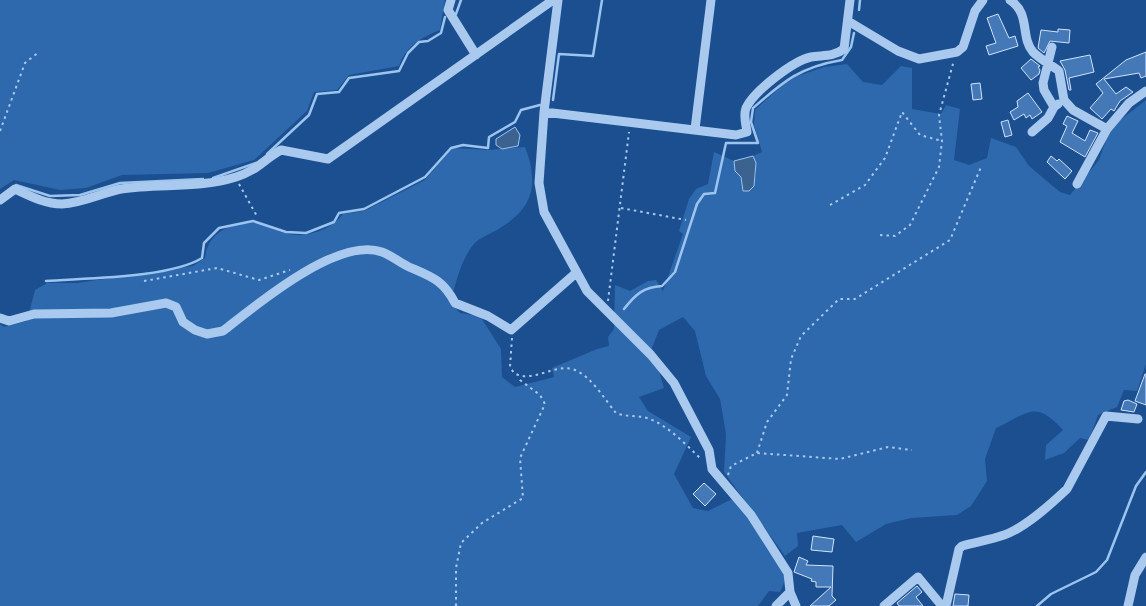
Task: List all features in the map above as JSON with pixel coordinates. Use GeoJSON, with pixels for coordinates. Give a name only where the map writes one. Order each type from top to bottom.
{"type":"FeatureCollection","features":[{"type":"Feature","properties":{"kind":"street"},"geometry":{"type":"LineString","coordinates":[[451,0],[448,10],[476,55]]}},
{"type":"Feature","properties":{"kind":"street"},"geometry":{"type":"LineString","coordinates":[[0,200],[15,190],[47,203],[62,204],[80,202],[121,189],[196,185],[235,177],[259,168],[281,150],[328,159],[553,0]]}},
{"type":"Feature","properties":{"kind":"street"},"geometry":{"type":"LineString","coordinates":[[558,0],[544,112],[539,183],[544,212],[587,291],[651,355],[674,383],[709,450],[712,469],[751,515],[788,572],[790,592],[796,606]]}},
{"type":"Feature","properties":{"kind":"street"},"geometry":{"type":"LineString","coordinates":[[695,129],[711,0]]}},
{"type":"Feature","properties":{"kind":"street"},"geometry":{"type":"LineString","coordinates":[[544,112],[736,135],[747,132],[746,108],[761,90],[796,64],[811,57],[836,54],[844,49],[850,0]]}},
{"type":"Feature","properties":{"kind":"street"},"geometry":{"type":"LineString","coordinates":[[848,21],[898,51],[919,60],[957,52],[963,47],[975,11],[982,0]]}},
{"type":"Feature","properties":{"kind":"street"},"geometry":{"type":"LineString","coordinates":[[1010,0],[1018,5],[1032,51],[1059,71],[1064,100],[1073,110],[1107,128]]}},
{"type":"Feature","properties":{"kind":"street"},"geometry":{"type":"LineString","coordinates":[[1052,47],[1047,61],[1044,90],[1054,107]]}},
{"type":"Feature","properties":{"kind":"street"},"geometry":{"type":"LineString","coordinates":[[1077,184],[1107,128],[1129,103],[1146,91]]}},
{"type":"Feature","properties":{"kind":"street"},"geometry":{"type":"LineString","coordinates":[[1032,132],[1048,118],[1054,107],[1064,100]]}},
{"type":"Feature","properties":{"kind":"street"},"geometry":{"type":"LineString","coordinates":[[0,318],[9,321],[34,314],[111,313],[166,303],[176,307],[184,322],[195,330],[207,334],[223,331],[304,272],[338,255],[363,250],[382,252],[393,259],[436,278],[460,306],[488,316],[511,330],[576,273]]}},
{"type":"Feature","properties":{"kind":"street"},"geometry":{"type":"LineString","coordinates":[[944,606],[959,549],[1006,534],[1045,509],[1067,488],[1106,416],[1138,419]]}},
{"type":"Feature","properties":{"kind":"street"},"geometry":{"type":"LineString","coordinates":[[1128,606],[1136,575],[1146,557]]}},
{"type":"Feature","properties":{"kind":"street"},"geometry":{"type":"LineString","coordinates":[[884,606],[918,577],[944,606]]}},
{"type":"Feature","properties":{"kind":"street"},"geometry":{"type":"LineString","coordinates":[[776,606],[790,592]]}},
{"type":"Feature","properties":{"kind":"path"},"geometry":{"type":"LineString","coordinates":[[0,131],[25,62],[39,52]]}},
{"type":"Feature","properties":{"kind":"path"},"geometry":{"type":"LineString","coordinates":[[880,235],[895,236],[910,225],[939,167],[942,142],[939,115],[957,52]]}},
{"type":"Feature","properties":{"kind":"path"},"geometry":{"type":"LineString","coordinates":[[830,205],[865,185],[885,158],[902,112],[920,136],[942,142]]}},
{"type":"Feature","properties":{"kind":"path"},"geometry":{"type":"LineString","coordinates":[[606,310],[621,208],[630,121]]}},
{"type":"Feature","properties":{"kind":"path"},"geometry":{"type":"LineString","coordinates":[[757,453],[768,422],[786,395],[791,359],[801,336],[839,299],[855,299],[950,240],[981,167]]}},
{"type":"Feature","properties":{"kind":"path"},"geometry":{"type":"LineString","coordinates":[[235,177],[258,218]]}},
{"type":"Feature","properties":{"kind":"path"},"geometry":{"type":"LineString","coordinates":[[621,208],[686,220]]}},
{"type":"Feature","properties":{"kind":"path"},"geometry":{"type":"LineString","coordinates":[[144,281],[217,268],[259,280],[296,268],[304,272]]}},
{"type":"Feature","properties":{"kind":"path"},"geometry":{"type":"LineString","coordinates":[[456,606],[456,568],[461,543],[482,523],[523,498],[520,458],[545,404],[540,395],[520,380],[510,367],[511,330]]}},
{"type":"Feature","properties":{"kind":"path"},"geometry":{"type":"LineString","coordinates":[[519,377],[568,368],[576,370],[586,377],[616,413],[623,416],[636,415],[664,426],[712,469]]}},
{"type":"Feature","properties":{"kind":"path"},"geometry":{"type":"LineString","coordinates":[[725,484],[731,466],[757,453],[840,459],[888,447],[912,450]]}},
{"type":"Feature","properties":{"kind":"shaded area"},"geometry":{"type":"Polygon","coordinates":[[[0,0],[445,0],[440,30],[426,36],[410,48],[399,66],[349,75],[337,90],[314,92],[307,111],[254,160],[208,173],[122,175],[86,188],[60,190],[14,180],[0,189],[0,0]]]}},
{"type":"Feature","properties":{"kind":"shaded area"},"geometry":{"type":"Polygon","coordinates":[[[847,64],[863,82],[882,85],[901,66],[912,68],[912,109],[941,114],[946,105],[960,109],[954,160],[969,165],[987,158],[991,138],[1016,147],[1029,166],[1060,192],[1070,195],[1099,160],[1110,128],[1146,100],[1146,364],[1137,391],[1124,390],[1117,407],[1098,415],[1089,440],[1080,438],[1064,453],[1045,460],[1046,445],[1063,430],[1045,414],[1031,412],[1024,414],[996,428],[985,459],[987,481],[971,506],[957,515],[911,518],[886,524],[856,542],[842,525],[797,533],[798,546],[785,556],[724,472],[726,434],[720,399],[706,376],[695,331],[683,317],[659,330],[652,348],[664,388],[639,397],[648,411],[691,437],[674,474],[693,508],[708,511],[732,499],[773,551],[783,570],[784,581],[780,592],[769,591],[758,606],[0,606],[0,324],[4,327],[27,321],[35,290],[47,283],[77,283],[193,266],[205,258],[211,242],[222,231],[229,227],[246,223],[258,223],[292,235],[316,232],[331,225],[343,214],[364,211],[425,180],[452,148],[488,150],[525,147],[532,171],[531,192],[527,201],[514,218],[476,242],[471,248],[466,255],[450,302],[460,313],[480,316],[501,349],[502,377],[515,387],[554,377],[552,368],[597,349],[609,346],[608,337],[614,329],[615,285],[630,291],[648,281],[656,280],[663,291],[683,234],[679,231],[689,199],[696,189],[708,184],[714,152],[734,161],[735,171],[741,177],[743,191],[749,191],[754,184],[756,174],[753,156],[762,152],[754,125],[755,110],[789,79],[824,67],[847,64]]]}},
{"type":"Feature","properties":{"kind":"shaded area"},"geometry":{"type":"Polygon","coordinates":[[[515,127],[520,135],[518,146],[502,149],[496,145],[496,139],[515,127]]]}},
{"type":"Feature","properties":{"kind":"shaded area"},"geometry":{"type":"Polygon","coordinates":[[[753,156],[756,163],[754,186],[749,191],[743,191],[741,177],[735,171],[734,161],[753,156]]]}},
{"type":"Feature","properties":{"kind":"building"},"geometry":{"type":"Polygon","coordinates":[[[998,14],[1009,38],[1015,36],[1018,46],[989,55],[986,46],[996,43],[987,18],[998,14]]]}},
{"type":"Feature","properties":{"kind":"building"},"geometry":{"type":"Polygon","coordinates":[[[1058,29],[1070,30],[1069,43],[1050,41],[1044,53],[1038,48],[1041,30],[1058,32],[1058,29]]]}},
{"type":"Feature","properties":{"kind":"building"},"geometry":{"type":"Polygon","coordinates":[[[1146,52],[1146,76],[1141,78],[1139,73],[1104,79],[1116,94],[1126,87],[1133,92],[1120,101],[1114,111],[1111,109],[1102,119],[1090,108],[1103,93],[1096,84],[1126,60],[1146,52]]]}},
{"type":"Feature","properties":{"kind":"building"},"geometry":{"type":"Polygon","coordinates":[[[1090,55],[1094,72],[1069,78],[1071,90],[1069,90],[1065,70],[1060,61],[1090,55]]]}},
{"type":"Feature","properties":{"kind":"building"},"geometry":{"type":"Polygon","coordinates":[[[1031,59],[1040,66],[1038,67],[1040,70],[1039,74],[1031,80],[1021,68],[1031,59]]]}},
{"type":"Feature","properties":{"kind":"building"},"geometry":{"type":"Polygon","coordinates":[[[980,83],[982,99],[973,100],[971,84],[980,83]]]}},
{"type":"Feature","properties":{"kind":"building"},"geometry":{"type":"Polygon","coordinates":[[[1028,93],[1042,112],[1032,119],[1030,115],[1026,118],[1024,114],[1014,120],[1010,112],[1018,107],[1017,101],[1028,93]]]}},
{"type":"Feature","properties":{"kind":"building"},"geometry":{"type":"Polygon","coordinates":[[[1067,116],[1078,121],[1072,133],[1085,141],[1090,130],[1098,133],[1085,157],[1060,142],[1067,126],[1063,124],[1067,116]]]}},
{"type":"Feature","properties":{"kind":"building"},"geometry":{"type":"Polygon","coordinates":[[[1008,120],[1012,135],[1005,137],[1001,122],[1008,120]]]}},
{"type":"Feature","properties":{"kind":"building"},"geometry":{"type":"Polygon","coordinates":[[[1051,156],[1057,161],[1059,159],[1072,171],[1065,179],[1047,162],[1051,156]]]}},
{"type":"Feature","properties":{"kind":"building"},"geometry":{"type":"Polygon","coordinates":[[[1146,374],[1146,405],[1135,401],[1146,374]]]}},
{"type":"Feature","properties":{"kind":"building"},"geometry":{"type":"Polygon","coordinates":[[[1128,400],[1137,404],[1134,412],[1121,410],[1124,401],[1128,400]]]}},
{"type":"Feature","properties":{"kind":"building"},"geometry":{"type":"Polygon","coordinates":[[[704,483],[716,494],[705,506],[693,494],[704,483]]]}},
{"type":"Feature","properties":{"kind":"building"},"geometry":{"type":"Polygon","coordinates":[[[813,536],[834,539],[832,552],[811,550],[813,536]]]}},
{"type":"Feature","properties":{"kind":"building"},"geometry":{"type":"Polygon","coordinates":[[[799,557],[808,561],[806,565],[833,566],[832,596],[836,600],[829,606],[810,606],[831,587],[816,587],[816,582],[811,581],[812,579],[794,572],[799,557]]]}},
{"type":"Feature","properties":{"kind":"building"},"geometry":{"type":"Polygon","coordinates":[[[917,586],[922,592],[916,597],[923,606],[899,606],[897,603],[917,586]]]}},
{"type":"Feature","properties":{"kind":"building"},"geometry":{"type":"Polygon","coordinates":[[[955,594],[969,595],[968,606],[953,606],[955,594]]]}},
{"type":"Feature","properties":{"kind":"waterway"},"geometry":{"type":"LineString","coordinates":[[456,14],[461,0]]}},
{"type":"Feature","properties":{"kind":"waterway"},"geometry":{"type":"LineString","coordinates":[[553,100],[559,54],[593,56],[602,0]]}},
{"type":"Feature","properties":{"kind":"waterway"},"geometry":{"type":"LineString","coordinates":[[859,10],[860,0]]}},
{"type":"Feature","properties":{"kind":"waterway"},"geometry":{"type":"LineString","coordinates":[[267,154],[309,115],[317,94],[339,92],[349,78],[399,71],[408,53],[419,42],[428,41],[441,33],[445,17]]}},
{"type":"Feature","properties":{"kind":"waterway"},"geometry":{"type":"LineString","coordinates":[[624,309],[640,293],[650,288],[662,286],[675,272],[697,204],[704,194],[715,193],[726,143],[758,143],[751,122],[753,108],[793,76],[827,63],[842,60],[851,47],[854,33]]}},
{"type":"Feature","properties":{"kind":"waterway"},"geometry":{"type":"LineString","coordinates":[[46,281],[127,276],[170,270],[188,265],[202,258],[204,243],[219,228],[253,221],[286,232],[306,233],[334,222],[339,213],[364,209],[425,177],[451,148],[463,145],[488,148],[489,137],[515,122],[521,110],[540,105]]}},
{"type":"Feature","properties":{"kind":"waterway"},"geometry":{"type":"LineString","coordinates":[[213,178],[256,163]]}},
{"type":"Feature","properties":{"kind":"waterway"},"geometry":{"type":"LineString","coordinates":[[16,185],[50,196],[80,195],[120,183],[203,179]]}},
{"type":"Feature","properties":{"kind":"waterway"},"geometry":{"type":"LineString","coordinates":[[1037,606],[1051,594],[1096,572],[1107,560],[1136,486],[1146,472]]}}]}
